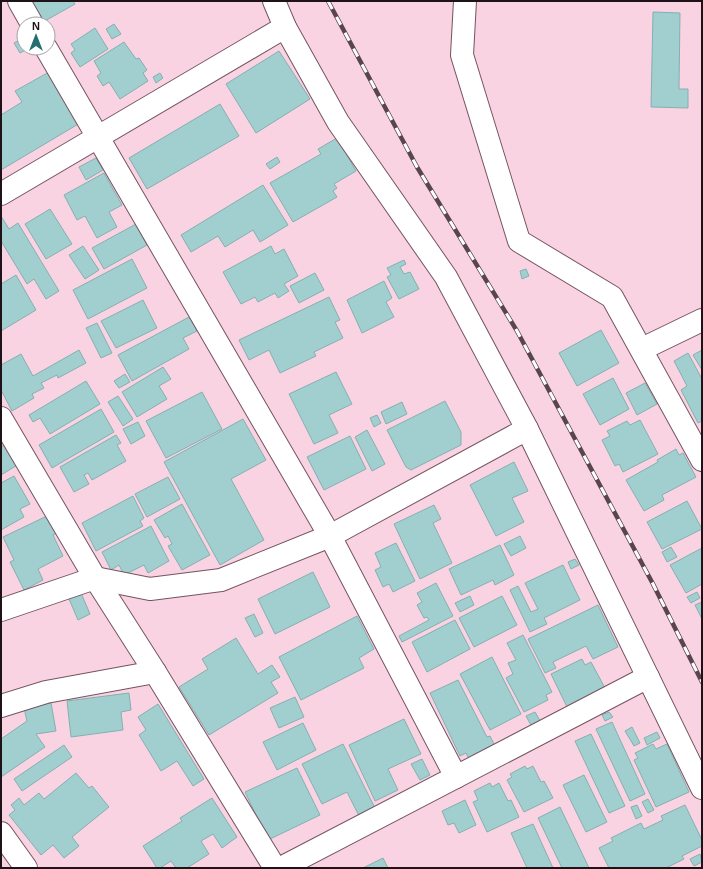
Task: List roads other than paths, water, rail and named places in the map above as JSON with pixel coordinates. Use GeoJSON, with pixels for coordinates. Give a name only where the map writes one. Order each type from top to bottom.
{"type":"FeatureCollection","features":[{"type":"Feature","properties":{"kind":"street"},"geometry":{"type":"LineString","coordinates":[[19,1],[27,16]]}},
{"type":"Feature","properties":{"kind":"street"},"geometry":{"type":"LineString","coordinates":[[274,1],[286,27],[338,122],[446,277],[527,429],[702,788]]}},
{"type":"Feature","properties":{"kind":"street"},"geometry":{"type":"LineString","coordinates":[[465,1],[462,55],[519,241],[612,297],[702,460]]}},
{"type":"Feature","properties":{"kind":"street"},"geometry":{"type":"LineString","coordinates":[[1,194],[286,27]]}},
{"type":"Feature","properties":{"kind":"street"},"geometry":{"type":"LineString","coordinates":[[51,56],[330,536],[456,777]]}},
{"type":"Feature","properties":{"kind":"street"},"geometry":{"type":"LineString","coordinates":[[642,349],[702,320]]}},
{"type":"Feature","properties":{"kind":"street"},"geometry":{"type":"LineString","coordinates":[[1,418],[95,578],[155,672],[275,868]]}},
{"type":"Feature","properties":{"kind":"street"},"geometry":{"type":"LineString","coordinates":[[1,610],[95,578],[150,589],[221,580],[330,536],[527,429]]}},
{"type":"Feature","properties":{"kind":"street"},"geometry":{"type":"LineString","coordinates":[[1,706],[46,692],[155,672]]}},
{"type":"Feature","properties":{"kind":"street"},"geometry":{"type":"LineString","coordinates":[[281,868],[648,677]]}},
{"type":"Feature","properties":{"kind":"street"},"geometry":{"type":"LineString","coordinates":[[1,833],[26,868]]}},
{"type":"Feature","properties":{"kind":"railway"},"geometry":{"type":"LineString","coordinates":[[328,1],[417,167],[517,331],[653,584],[702,682]]}}]}
